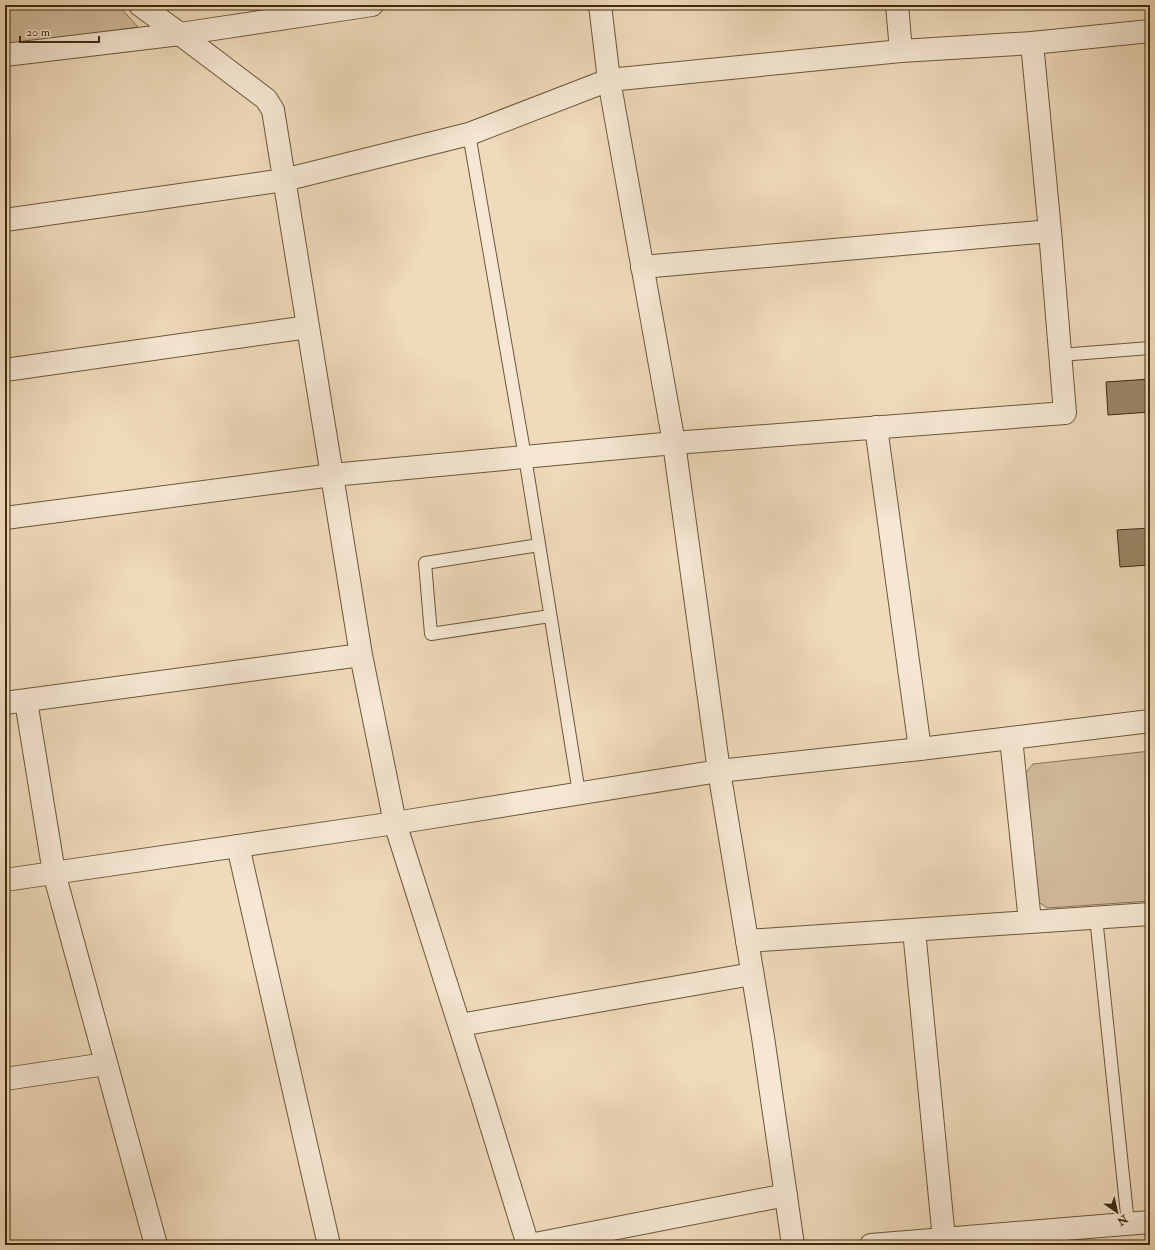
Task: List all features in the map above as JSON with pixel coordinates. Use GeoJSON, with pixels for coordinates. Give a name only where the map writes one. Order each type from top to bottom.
{"type":"FeatureCollection","features":[{"type":"Feature","properties":{"kind":"street"},"geometry":{"type":"LineString","coordinates":[[140,5],[266,99],[273,110],[361,655],[395,823],[529,1245],[786,1194]]}},
{"type":"Feature","properties":{"kind":"street"},"geometry":{"type":"LineString","coordinates":[[5,55],[180,34],[372,5]]}},
{"type":"Feature","properties":{"kind":"street"},"geometry":{"type":"LineString","coordinates":[[600,5],[609,80],[674,443],[719,771],[763,1037],[794,1245]]}},
{"type":"Feature","properties":{"kind":"street"},"geometry":{"type":"LineString","coordinates":[[897,5],[901,51]]}},
{"type":"Feature","properties":{"kind":"street"},"geometry":{"type":"LineString","coordinates":[[5,220],[284,180],[469,134],[609,80],[901,51],[1032,43],[1150,31]]}},
{"type":"Feature","properties":{"kind":"street"},"geometry":{"type":"LineString","coordinates":[[5,518],[332,475],[674,443],[1065,413],[1050,231],[1032,43]]}},
{"type":"Feature","properties":{"kind":"street"},"geometry":{"type":"LineString","coordinates":[[642,267],[1050,231]]}},
{"type":"Feature","properties":{"kind":"street"},"geometry":{"type":"LineString","coordinates":[[5,370],[308,327]]}},
{"type":"Feature","properties":{"kind":"street"},"geometry":{"type":"LineString","coordinates":[[876,427],[920,749]]}},
{"type":"Feature","properties":{"kind":"street"},"geometry":{"type":"LineString","coordinates":[[156,1245],[54,873],[16,702],[361,655]]}},
{"type":"Feature","properties":{"kind":"street"},"geometry":{"type":"LineString","coordinates":[[5,880],[395,823],[719,771],[920,749],[1150,721]]}},
{"type":"Feature","properties":{"kind":"street"},"geometry":{"type":"LineString","coordinates":[[1011,738],[1030,922]]}},
{"type":"Feature","properties":{"kind":"street"},"geometry":{"type":"LineString","coordinates":[[238,846],[329,1245]]}},
{"type":"Feature","properties":{"kind":"street"},"geometry":{"type":"LineString","coordinates":[[747,941],[1150,914]]}},
{"type":"Feature","properties":{"kind":"street"},"geometry":{"type":"LineString","coordinates":[[914,930],[944,1239]]}},
{"type":"Feature","properties":{"kind":"street"},"geometry":{"type":"LineString","coordinates":[[460,1025],[752,974]]}},
{"type":"Feature","properties":{"kind":"street"},"geometry":{"type":"LineString","coordinates":[[5,1079],[106,1064]]}},
{"type":"Feature","properties":{"kind":"street"},"geometry":{"type":"LineString","coordinates":[[871,1245],[1150,1222]]}},
{"type":"Feature","properties":{"kind":"lane"},"geometry":{"type":"LineString","coordinates":[[469,134],[525,457],[579,793]]}},
{"type":"Feature","properties":{"kind":"lane"},"geometry":{"type":"LineString","coordinates":[[1060,355],[1150,348]]}},
{"type":"Feature","properties":{"kind":"lane"},"geometry":{"type":"LineString","coordinates":[[539,545],[425,563],[431,634],[550,616]]}},
{"type":"Feature","properties":{"kind":"lane"},"geometry":{"type":"LineString","coordinates":[[1096,917],[1128,1224]]}},
{"type":"Feature","properties":{"kind":"shaded area"},"geometry":{"type":"Polygon","coordinates":[[[5,5],[118,5],[138,27],[5,45],[5,5]]]}},
{"type":"Feature","properties":{"kind":"shaded area"},"geometry":{"type":"Polygon","coordinates":[[[1150,751],[1150,901],[1047,908],[1037,901],[1024,775],[1033,764],[1150,751]]]}},
{"type":"Feature","properties":{"kind":"building"},"geometry":{"type":"Polygon","coordinates":[[[1150,379],[1150,412],[1108,415],[1106,382],[1150,379]]]}},
{"type":"Feature","properties":{"kind":"building"},"geometry":{"type":"Polygon","coordinates":[[[1150,528],[1150,565],[1120,567],[1117,530],[1150,528]]]}}]}
